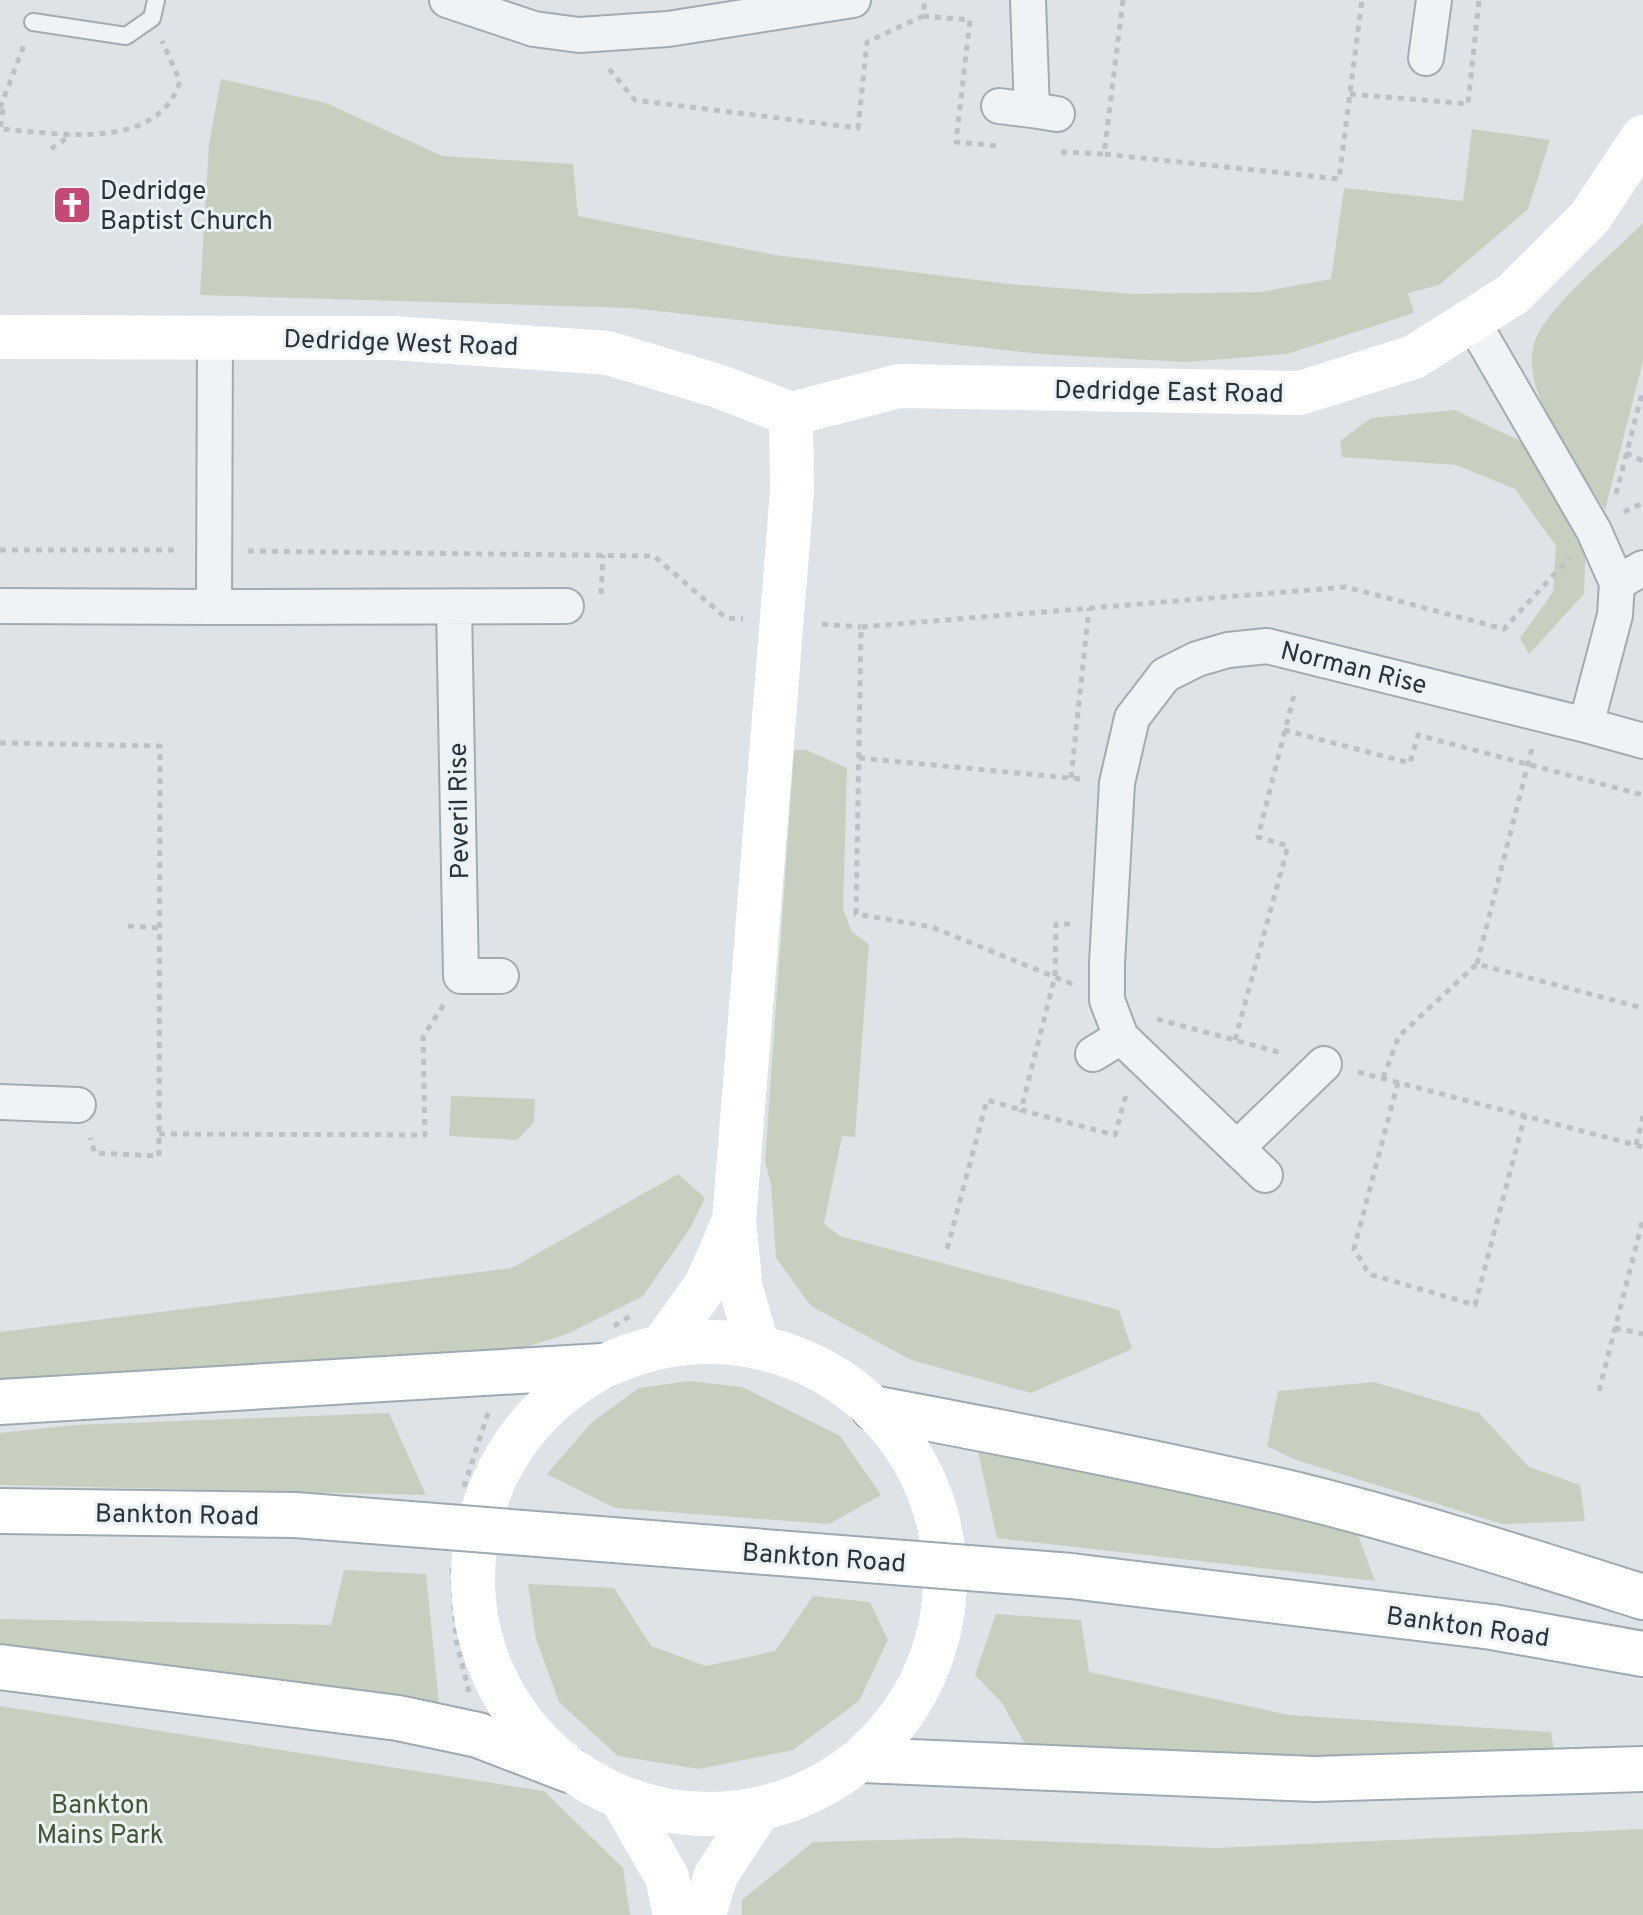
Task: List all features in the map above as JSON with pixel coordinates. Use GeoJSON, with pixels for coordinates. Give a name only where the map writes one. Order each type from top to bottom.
{"type":"FeatureCollection","features":[{"type":"Feature","properties":{"kind":"street"},"geometry":{"type":"LineString","coordinates":[[447,0],[534,29],[579,35],[669,14],[853,0]]}},
{"type":"Feature","properties":{"kind":"street"},"geometry":{"type":"LineString","coordinates":[[1028,0],[1029,110]]}},
{"type":"Feature","properties":{"kind":"street"},"geometry":{"type":"LineString","coordinates":[[1426,58],[1434,0]]}},
{"type":"Feature","properties":{"kind":"street","name":"Dedridge East Road"},"geometry":{"type":"LineString","coordinates":[[791,414],[899,386],[1300,393],[1414,357],[1513,294],[1590,217],[1643,137]]}},
{"type":"Feature","properties":{"kind":"street"},"geometry":{"type":"LineString","coordinates":[[1473,322],[1594,531],[1630,575],[1615,615],[1586,725]]}},
{"type":"Feature","properties":{"kind":"street"},"geometry":{"type":"LineString","coordinates":[[214,607],[215,336]]}},
{"type":"Feature","properties":{"kind":"street","name":"Dedridge West Road"},"geometry":{"type":"LineString","coordinates":[[0,337],[393,338],[608,353],[718,386],[791,414]]}},
{"type":"Feature","properties":{"kind":"street"},"geometry":{"type":"LineString","coordinates":[[758,1347],[741,1289],[734,1221],[792,491],[791,414]]}},
{"type":"Feature","properties":{"kind":"street"},"geometry":{"type":"LineString","coordinates":[[0,606],[566,606]]}},
{"type":"Feature","properties":{"kind":"street","name":"Peveril Rise"},"geometry":{"type":"LineString","coordinates":[[454,607],[461,976]]}},
{"type":"Feature","properties":{"kind":"street","name":"Norman Rise"},"geometry":{"type":"LineString","coordinates":[[1108,1032],[1107,963],[1117,783],[1132,718],[1165,675],[1197,659],[1228,650],[1267,646],[1306,653],[1643,741]]}},
{"type":"Feature","properties":{"kind":"street"},"geometry":{"type":"LineString","coordinates":[[461,976],[501,976]]}},
{"type":"Feature","properties":{"kind":"street"},"geometry":{"type":"LineString","coordinates":[[1108,1032],[1265,1175]]}},
{"type":"Feature","properties":{"kind":"street"},"geometry":{"type":"LineString","coordinates":[[1237,1148],[1324,1064]]}},
{"type":"Feature","properties":{"kind":"street"},"geometry":{"type":"LineString","coordinates":[[0,1102],[78,1105]]}},
{"type":"Feature","properties":{"kind":"street"},"geometry":{"type":"LineString","coordinates":[[662,1346],[706,1285],[734,1221]]}},
{"type":"Feature","properties":{"kind":"street"},"geometry":{"type":"LineString","coordinates":[[0,1402],[602,1366],[662,1346],[694,1342],[758,1347],[800,1360],[839,1380],[873,1408],[914,1460],[939,1521],[946,1587],[934,1652],[906,1711],[862,1760],[813,1792],[758,1811],[689,1815],[622,1799],[569,1770],[478,1735],[398,1718],[0,1667]]}},
{"type":"Feature","properties":{"kind":"street"},"geometry":{"type":"LineString","coordinates":[[569,1770],[520,1722],[486,1661],[472,1594],[477,1525],[503,1460],[545,1406],[602,1366]]}},
{"type":"Feature","properties":{"kind":"street"},"geometry":{"type":"LineString","coordinates":[[873,1408],[1089,1448],[1292,1494],[1501,1552],[1643,1597]]}},
{"type":"Feature","properties":{"kind":"street","name":"Bankton Road"},"geometry":{"type":"LineString","coordinates":[[0,1511],[295,1515],[1071,1576],[1492,1627],[1643,1654]]}},
{"type":"Feature","properties":{"kind":"street"},"geometry":{"type":"LineString","coordinates":[[862,1760],[1314,1779],[1643,1769]]}},
{"type":"Feature","properties":{"kind":"street"},"geometry":{"type":"LineString","coordinates":[[622,1799],[667,1877],[675,1915]]}},
{"type":"Feature","properties":{"kind":"street"},"geometry":{"type":"LineString","coordinates":[[704,1915],[716,1875],[758,1811]]}},
{"type":"Feature","properties":{"kind":"lane"},"geometry":{"type":"LineString","coordinates":[[33,22],[126,36],[152,18],[156,0]]}},
{"type":"Feature","properties":{"kind":"path"},"geometry":{"type":"LineString","coordinates":[[579,35],[635,100],[858,128],[867,42],[923,16],[925,0]]}},
{"type":"Feature","properties":{"kind":"path"},"geometry":{"type":"LineString","coordinates":[[1123,0],[1104,154],[1339,179],[1362,0]]}},
{"type":"Feature","properties":{"kind":"path"},"geometry":{"type":"LineString","coordinates":[[33,22],[1,109],[0,129],[91,137],[138,124],[174,100],[180,81],[152,18]]}},
{"type":"Feature","properties":{"kind":"path"},"geometry":{"type":"LineString","coordinates":[[51,149],[72,135]]}},
{"type":"Feature","properties":{"kind":"path"},"geometry":{"type":"LineString","coordinates":[[1594,531],[1609,519],[1643,390]]}},
{"type":"Feature","properties":{"kind":"path"},"geometry":{"type":"LineString","coordinates":[[1626,453],[1643,461]]}},
{"type":"Feature","properties":{"kind":"path"},"geometry":{"type":"LineString","coordinates":[[0,550],[654,556],[726,618],[748,619]]}},
{"type":"Feature","properties":{"kind":"path"},"geometry":{"type":"LineString","coordinates":[[1071,778],[1089,608]]}},
{"type":"Feature","properties":{"kind":"path"},"geometry":{"type":"LineString","coordinates":[[818,624],[861,627]]}},
{"type":"Feature","properties":{"kind":"path"},"geometry":{"type":"LineString","coordinates":[[1235,1040],[1288,846],[1258,837],[1306,653]]}},
{"type":"Feature","properties":{"kind":"path"},"geometry":{"type":"LineString","coordinates":[[1383,1078],[1399,1036],[1477,964],[1540,714]]}},
{"type":"Feature","properties":{"kind":"path"},"geometry":{"type":"LineString","coordinates":[[1284,730],[1410,763],[1418,735],[1643,795]]}},
{"type":"Feature","properties":{"kind":"path"},"geometry":{"type":"LineString","coordinates":[[0,743],[160,746],[159,1156],[95,1153],[78,1105]]}},
{"type":"Feature","properties":{"kind":"path"},"geometry":{"type":"LineString","coordinates":[[859,758],[1117,783]]}},
{"type":"Feature","properties":{"kind":"path"},"geometry":{"type":"LineString","coordinates":[[128,926],[160,928]]}},
{"type":"Feature","properties":{"kind":"path"},"geometry":{"type":"LineString","coordinates":[[1477,964],[1643,1008]]}},
{"type":"Feature","properties":{"kind":"path"},"geometry":{"type":"LineString","coordinates":[[159,1134],[425,1135],[423,1037],[461,976]]}},
{"type":"Feature","properties":{"kind":"path"},"geometry":{"type":"LineString","coordinates":[[1108,1032],[1235,1040],[1643,1147]]}},
{"type":"Feature","properties":{"kind":"path"},"geometry":{"type":"LineString","coordinates":[[1398,1082],[1354,1249],[1369,1274],[1475,1305],[1525,1115]]}},
{"type":"Feature","properties":{"kind":"path"},"geometry":{"type":"LineString","coordinates":[[947,1249],[987,1100],[1021,1110]]}},
{"type":"Feature","properties":{"kind":"path"},"geometry":{"type":"LineString","coordinates":[[1636,1145],[1643,1116]]}},
{"type":"Feature","properties":{"kind":"path"},"geometry":{"type":"LineString","coordinates":[[1599,1391],[1643,1219]]}},
{"type":"Feature","properties":{"kind":"path"},"geometry":{"type":"LineString","coordinates":[[1615,1328],[1643,1334]]}},
{"type":"Feature","properties":{"kind":"green space"},"geometry":{"type":"Polygon","coordinates":[[[221,79],[326,103],[442,156],[573,164],[578,216],[775,255],[1009,284],[1134,294],[1261,292],[1331,279],[1344,188],[1463,201],[1472,129],[1550,140],[1528,209],[1439,285],[1408,293],[1414,313],[1287,354],[1185,362],[1041,354],[631,308],[200,295],[209,144],[221,79]]]}},
{"type":"Feature","properties":{"kind":"green space"},"geometry":{"type":"Polygon","coordinates":[[[1643,223],[1643,361],[1605,510],[1552,425],[1534,377],[1532,354],[1538,334],[1558,306],[1643,223]]]}},
{"type":"Feature","properties":{"kind":"green space"},"geometry":{"type":"Polygon","coordinates":[[[1455,410],[1531,446],[1586,540],[1584,594],[1529,654],[1520,638],[1553,592],[1556,546],[1515,489],[1456,465],[1342,457],[1340,441],[1371,418],[1455,410]]]}},
{"type":"Feature","properties":{"kind":"green space"},"geometry":{"type":"Polygon","coordinates":[[[794,750],[806,750],[847,768],[843,909],[852,932],[869,944],[855,1137],[842,1136],[824,1224],[840,1236],[1119,1310],[1132,1349],[1031,1393],[911,1360],[811,1306],[776,1258],[771,1184],[765,1162],[794,750]]]}},
{"type":"Feature","properties":{"kind":"green space"},"geometry":{"type":"Polygon","coordinates":[[[451,1096],[535,1099],[534,1122],[517,1140],[449,1136],[451,1096]]]}},
{"type":"Feature","properties":{"kind":"green space"},"geometry":{"type":"Polygon","coordinates":[[[678,1174],[705,1198],[690,1228],[643,1296],[567,1334],[484,1360],[0,1384],[0,1332],[512,1268],[678,1174]]]}},
{"type":"Feature","properties":{"kind":"green space"},"geometry":{"type":"Polygon","coordinates":[[[689,1381],[742,1387],[840,1436],[881,1495],[829,1524],[615,1508],[547,1474],[592,1422],[639,1388],[689,1381]]]}},
{"type":"Feature","properties":{"kind":"green space"},"geometry":{"type":"Polygon","coordinates":[[[1374,1382],[1479,1413],[1529,1467],[1580,1485],[1585,1521],[1502,1524],[1296,1460],[1267,1446],[1278,1391],[1374,1382]]]}},
{"type":"Feature","properties":{"kind":"green space"},"geometry":{"type":"Polygon","coordinates":[[[389,1413],[426,1495],[0,1485],[0,1433],[75,1425],[389,1413]]]}},
{"type":"Feature","properties":{"kind":"green space"},"geometry":{"type":"Polygon","coordinates":[[[977,1447],[1356,1529],[1375,1581],[997,1538],[977,1447]]]}},
{"type":"Feature","properties":{"kind":"green space"},"geometry":{"type":"Polygon","coordinates":[[[344,1570],[426,1574],[440,1713],[0,1654],[0,1619],[331,1625],[344,1570]]]}},
{"type":"Feature","properties":{"kind":"green space"},"geometry":{"type":"Polygon","coordinates":[[[528,1584],[614,1588],[651,1646],[706,1666],[775,1651],[813,1596],[870,1602],[888,1640],[859,1701],[793,1750],[699,1769],[618,1756],[559,1702],[536,1639],[528,1584]]]}},
{"type":"Feature","properties":{"kind":"green space"},"geometry":{"type":"Polygon","coordinates":[[[996,1614],[1081,1620],[1089,1672],[1289,1715],[1551,1732],[1556,1763],[1030,1753],[1002,1703],[975,1675],[996,1614]]]}},
{"type":"Feature","properties":{"kind":"green space","name":"Bankton Mains Park"},"geometry":{"type":"Polygon","coordinates":[[[0,1706],[544,1791],[623,1868],[630,1915],[0,1915],[0,1706]]]}},
{"type":"Feature","properties":{"kind":"green space"},"geometry":{"type":"Polygon","coordinates":[[[1643,1829],[1643,1915],[742,1915],[742,1900],[813,1842],[960,1838],[1214,1848],[1643,1829]]]}},
{"type":"Feature","properties":{"kind":"place","name":"Dedridge Baptist Church"},"geometry":{"type":"Point","coordinates":[72,205]}}]}
